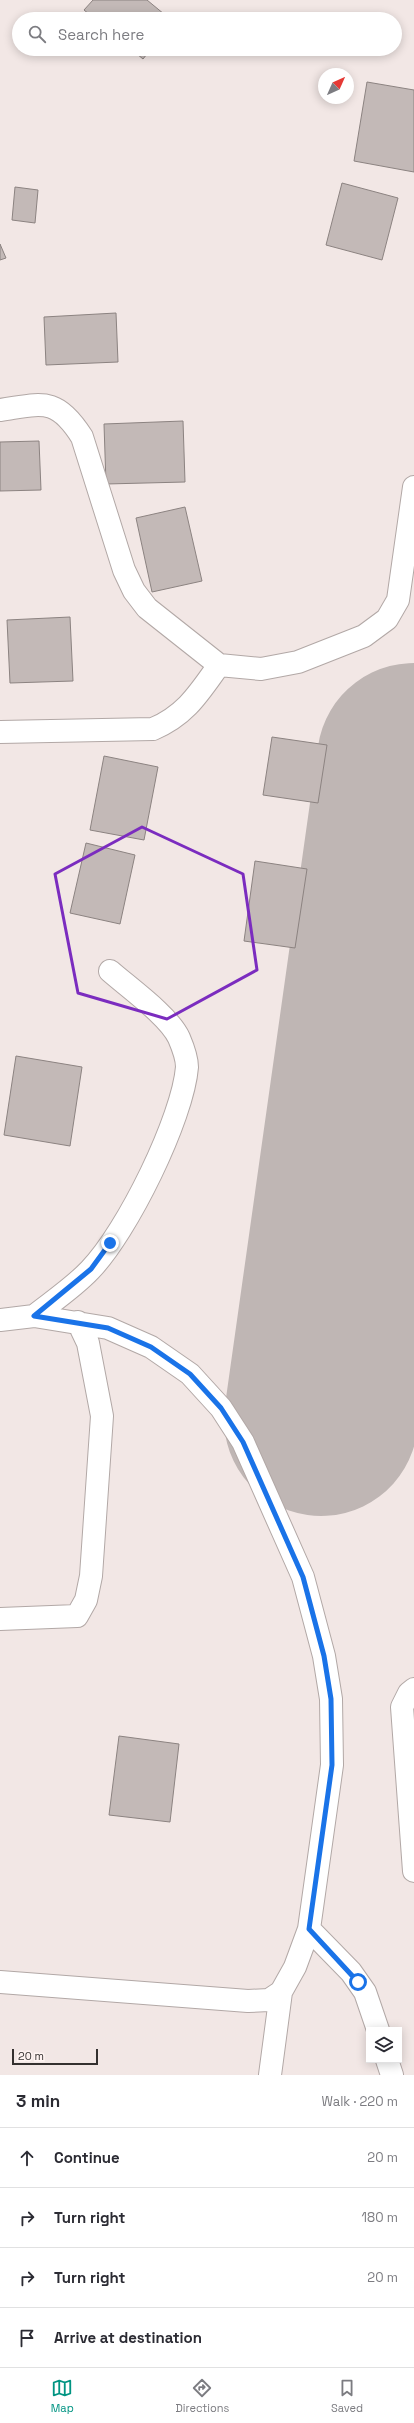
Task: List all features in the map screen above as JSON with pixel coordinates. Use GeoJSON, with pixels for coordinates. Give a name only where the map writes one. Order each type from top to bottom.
{"type":"FeatureCollection","features":[{"type":"Feature","properties":{"kind":"street"},"geometry":{"type":"LineString","coordinates":[[0,410],[44,404],[59,409],[72,420],[82,437],[124,570],[134,591],[147,608],[219,665],[261,669],[298,662],[364,636],[387,619],[398,600],[414,487]]}},
{"type":"Feature","properties":{"kind":"street"},"geometry":{"type":"LineString","coordinates":[[0,732],[153,728],[171,721],[191,704],[219,665]]}},
{"type":"Feature","properties":{"kind":"street"},"geometry":{"type":"LineString","coordinates":[[34,1316],[91,1269],[125,1219],[149,1178],[176,1112],[187,1066],[179,1037],[168,1022],[110,971]]}},
{"type":"Feature","properties":{"kind":"street"},"geometry":{"type":"LineString","coordinates":[[0,1320],[34,1316],[108,1328],[151,1347],[190,1374],[221,1408],[243,1442],[303,1577],[324,1656],[331,1699],[332,1765],[309,1929],[295,1967],[281,1992],[270,2075]]}},
{"type":"Feature","properties":{"kind":"street"},"geometry":{"type":"LineString","coordinates":[[0,1619],[77,1616],[86,1600],[91,1576],[102,1416],[88,1343],[78,1322]]}},
{"type":"Feature","properties":{"kind":"street"},"geometry":{"type":"LineString","coordinates":[[414,1689],[409,1693],[402,1708],[414,1871]]}},
{"type":"Feature","properties":{"kind":"street"},"geometry":{"type":"LineString","coordinates":[[309,1929],[351,1972],[365,1992],[377,2027]]}},
{"type":"Feature","properties":{"kind":"street"},"geometry":{"type":"LineString","coordinates":[[0,1982],[248,2000],[269,2000],[281,1992]]}},
{"type":"Feature","properties":{"kind":"street"},"geometry":{"type":"LineString","coordinates":[[388,2063],[392,2075]]}},
{"type":"Feature","properties":{"kind":"highlighted area"},"geometry":{"type":"Polygon","coordinates":[[[142,827],[243,874],[257,970],[167,1019],[78,993],[55,874],[142,827]]]}},
{"type":"Feature","properties":{"kind":"building"},"geometry":{"type":"Polygon","coordinates":[[[93,0],[147,0],[162,12],[86,12],[84,10],[93,0]]]}},
{"type":"Feature","properties":{"kind":"building"},"geometry":{"type":"Polygon","coordinates":[[[367,82],[414,90],[414,172],[354,161],[367,82]]]}},
{"type":"Feature","properties":{"kind":"building"},"geometry":{"type":"Polygon","coordinates":[[[342,183],[398,198],[382,260],[326,245],[342,183]]]}},
{"type":"Feature","properties":{"kind":"building"},"geometry":{"type":"Polygon","coordinates":[[[15,187],[38,190],[35,223],[12,220],[15,187]]]}},
{"type":"Feature","properties":{"kind":"building"},"geometry":{"type":"Polygon","coordinates":[[[0,244],[6,258],[0,260],[0,244]]]}},
{"type":"Feature","properties":{"kind":"building"},"geometry":{"type":"Polygon","coordinates":[[[116,313],[118,362],[46,365],[44,317],[116,313]]]}},
{"type":"Feature","properties":{"kind":"building"},"geometry":{"type":"Polygon","coordinates":[[[183,421],[185,482],[106,484],[104,424],[183,421]]]}},
{"type":"Feature","properties":{"kind":"building"},"geometry":{"type":"Polygon","coordinates":[[[39,441],[41,490],[0,491],[0,442],[39,441]]]}},
{"type":"Feature","properties":{"kind":"building"},"geometry":{"type":"Polygon","coordinates":[[[185,507],[202,581],[152,592],[136,518],[185,507]]]}},
{"type":"Feature","properties":{"kind":"building"},"geometry":{"type":"Polygon","coordinates":[[[70,617],[73,681],[10,683],[7,620],[70,617]]]}},
{"type":"Feature","properties":{"kind":"building"},"geometry":{"type":"Polygon","coordinates":[[[272,737],[327,745],[318,803],[263,795],[272,737]]]}},
{"type":"Feature","properties":{"kind":"building"},"geometry":{"type":"Polygon","coordinates":[[[104,756],[158,767],[144,840],[90,830],[104,756]]]}},
{"type":"Feature","properties":{"kind":"building"},"geometry":{"type":"Polygon","coordinates":[[[86,843],[135,855],[120,924],[70,913],[86,843]]]}},
{"type":"Feature","properties":{"kind":"building"},"geometry":{"type":"Polygon","coordinates":[[[255,861],[307,869],[295,948],[244,941],[255,861]]]}},
{"type":"Feature","properties":{"kind":"building"},"geometry":{"type":"Polygon","coordinates":[[[16,1056],[82,1067],[70,1146],[4,1135],[16,1056]]]}},
{"type":"Feature","properties":{"kind":"building"},"geometry":{"type":"Polygon","coordinates":[[[119,1736],[179,1744],[170,1822],[109,1815],[119,1736]]]}},
{"type":"Feature","properties":{"kind":"runway"},"geometry":{"type":"LineString","coordinates":[[321,1419],[414,760]]}},
{"type":"Feature","properties":{"kind":"route"},"geometry":{"type":"LineString","coordinates":[[110,1243],[91,1269],[68,1290],[34,1316],[108,1328],[151,1347],[190,1374],[221,1408],[243,1442],[303,1577],[324,1656],[331,1699],[332,1765],[309,1929],[351,1972],[358,1982]]}}]}
